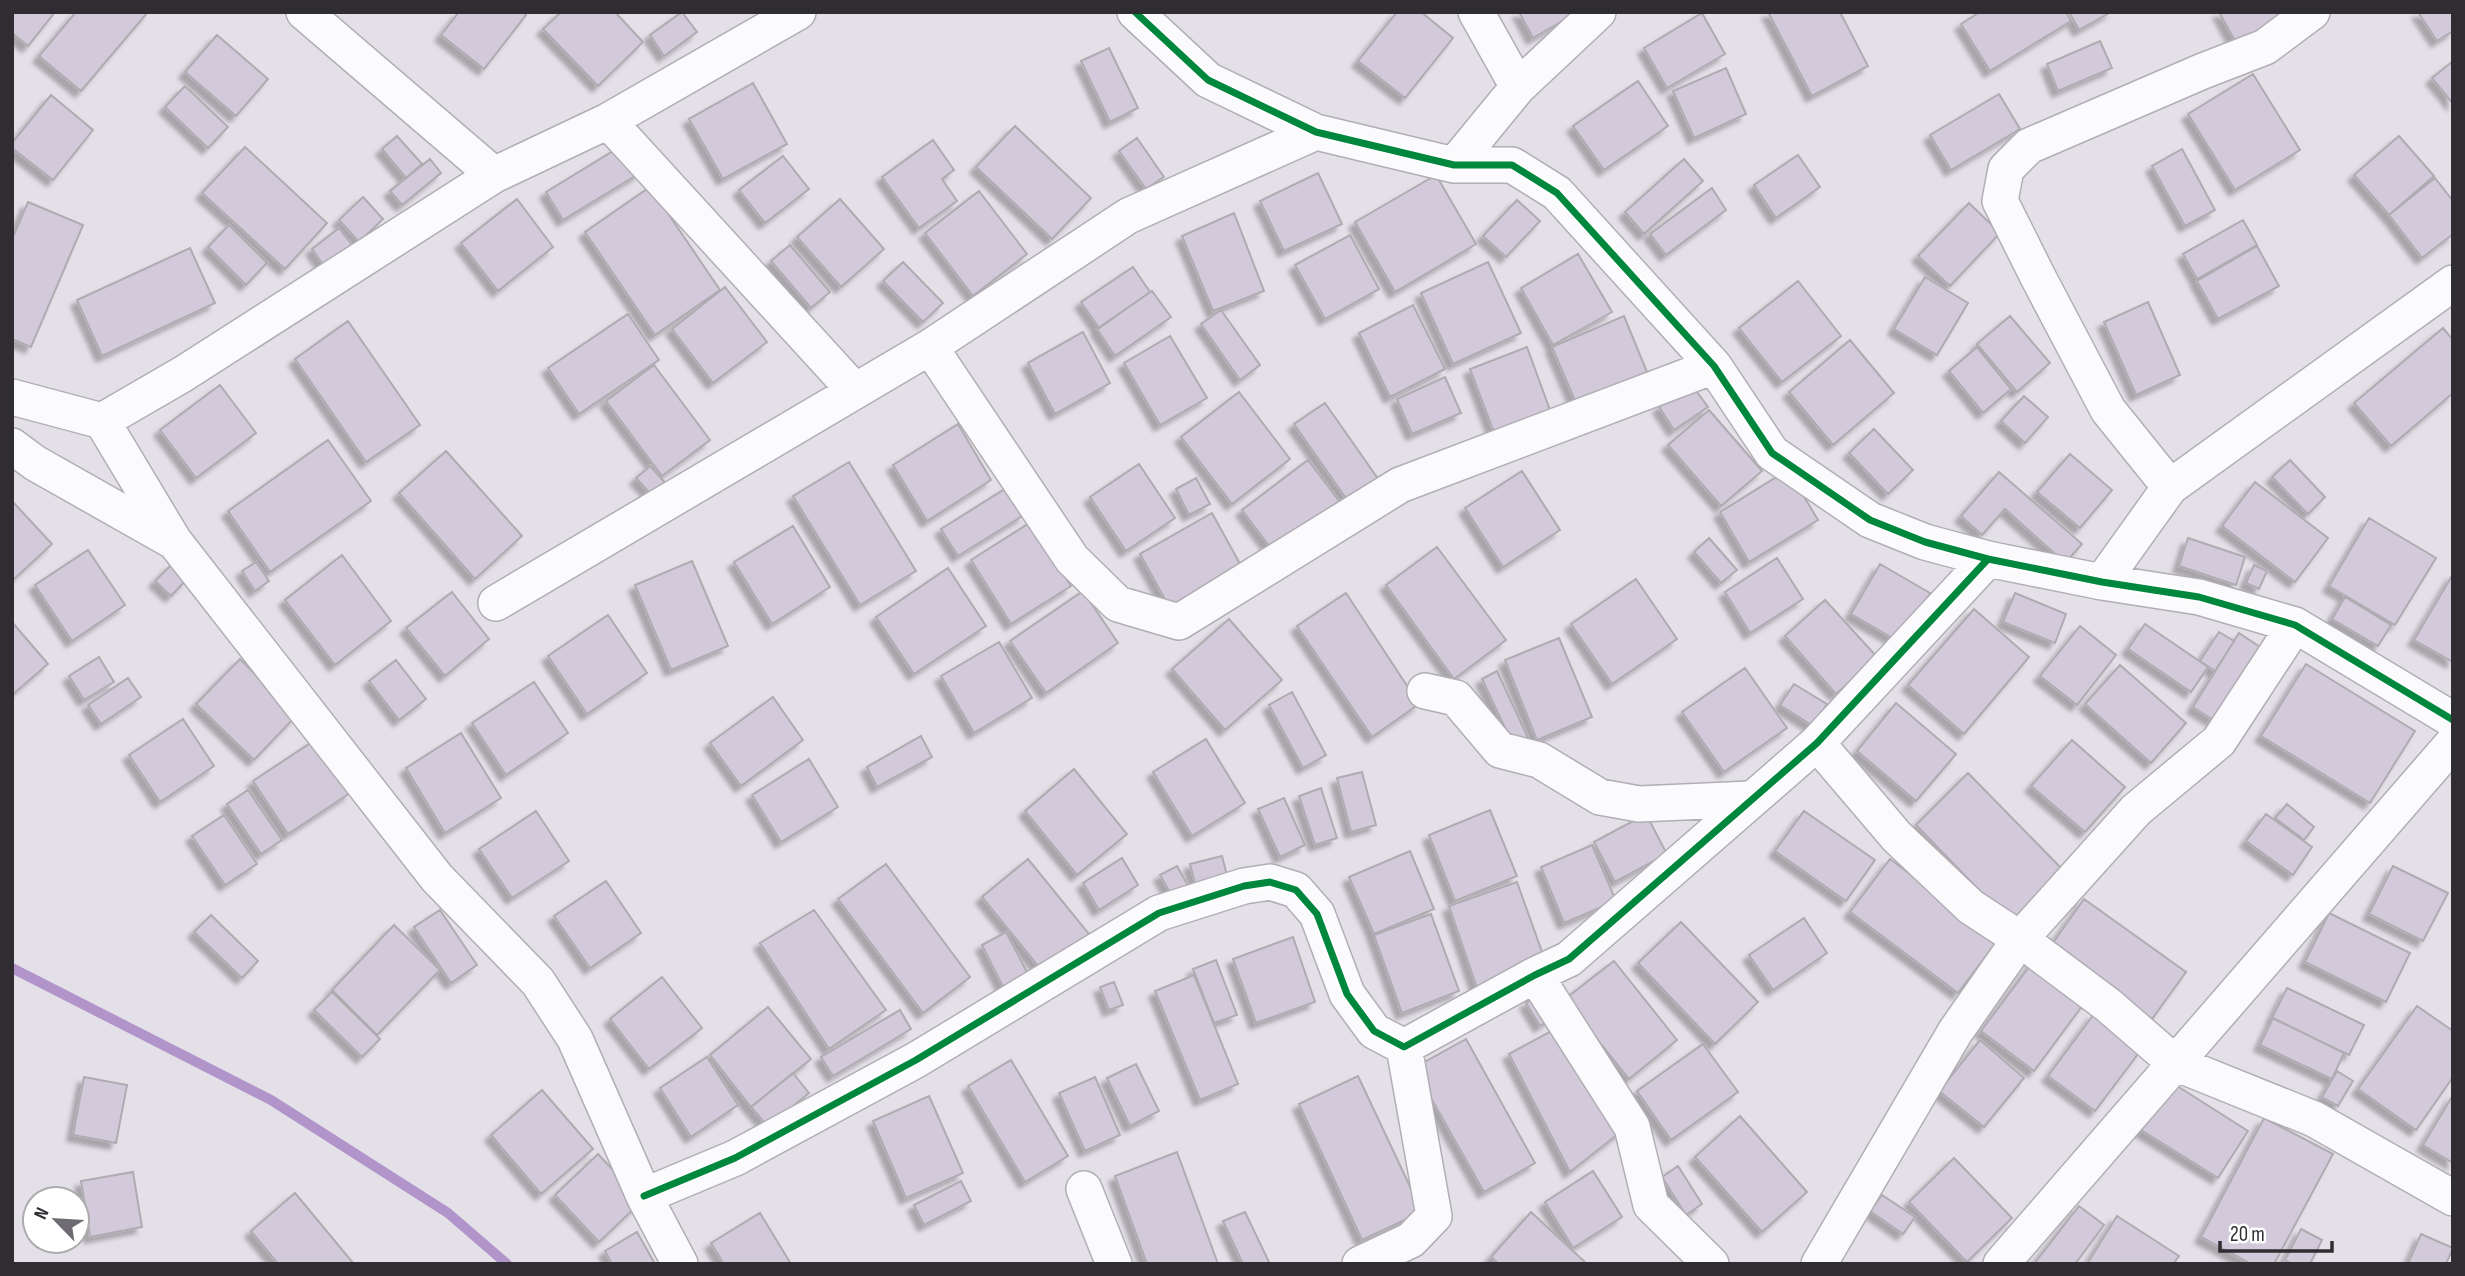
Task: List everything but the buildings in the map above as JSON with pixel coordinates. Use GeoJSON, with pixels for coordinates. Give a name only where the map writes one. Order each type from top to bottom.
{"type":"FeatureCollection","features":[{"type":"Feature","properties":{"kind":"street"},"geometry":{"type":"LineString","coordinates":[[304,12],[494,176]]}},
{"type":"Feature","properties":{"kind":"street"},"geometry":{"type":"LineString","coordinates":[[1135,12],[1208,80],[1316,132],[1454,164],[1513,165],[1557,193],[1714,366],[1772,453],[1870,520],[1925,542],[1988,559],[2102,582],[2199,597],[2295,625],[2453,720]]}},
{"type":"Feature","properties":{"kind":"street"},"geometry":{"type":"LineString","coordinates":[[1476,12],[1518,87]]}},
{"type":"Feature","properties":{"kind":"street"},"geometry":{"type":"LineString","coordinates":[[1454,164],[1518,87],[1598,12]]}},
{"type":"Feature","properties":{"kind":"street"},"geometry":{"type":"LineString","coordinates":[[2170,487],[2108,410],[2038,277],[2000,201],[2006,169],[2029,146],[2265,47],[2312,12]]}},
{"type":"Feature","properties":{"kind":"street"},"geometry":{"type":"LineString","coordinates":[[102,421],[183,374],[494,176],[608,121],[795,13]]}},
{"type":"Feature","properties":{"kind":"street"},"geometry":{"type":"LineString","coordinates":[[608,121],[855,391]]}},
{"type":"Feature","properties":{"kind":"street"},"geometry":{"type":"LineString","coordinates":[[496,603],[930,347],[1128,216],[1316,132]]}},
{"type":"Feature","properties":{"kind":"street"},"geometry":{"type":"LineString","coordinates":[[2102,582],[2170,487],[2453,283]]}},
{"type":"Feature","properties":{"kind":"street"},"geometry":{"type":"LineString","coordinates":[[930,347],[1072,559],[1118,604],[1179,622],[1399,485],[1714,366]]}},
{"type":"Feature","properties":{"kind":"street"},"geometry":{"type":"LineString","coordinates":[[12,397],[102,421],[174,541],[437,878],[538,982],[575,1039],[644,1196],[681,1264]]}},
{"type":"Feature","properties":{"kind":"street"},"geometry":{"type":"LineString","coordinates":[[12,446],[35,463],[174,541]]}},
{"type":"Feature","properties":{"kind":"street"},"geometry":{"type":"LineString","coordinates":[[1404,1047],[1569,959],[1817,743],[1988,559]]}},
{"type":"Feature","properties":{"kind":"street"},"geometry":{"type":"LineString","coordinates":[[1819,1264],[1955,1032],[2020,939],[2136,810],[2219,741],[2295,625]]}},
{"type":"Feature","properties":{"kind":"street"},"geometry":{"type":"LineString","coordinates":[[1425,691],[1456,698],[1500,750],[1539,760],[1600,797],[1639,804],[1751,799]]}},
{"type":"Feature","properties":{"kind":"street"},"geometry":{"type":"LineString","coordinates":[[1817,743],[1897,836],[1970,907],[2020,939],[2108,1005],[2175,1063],[2314,1119],[2453,1198]]}},
{"type":"Feature","properties":{"kind":"street"},"geometry":{"type":"LineString","coordinates":[[2001,1264],[2453,743]]}},
{"type":"Feature","properties":{"kind":"street"},"geometry":{"type":"LineString","coordinates":[[644,1196],[735,1158],[904,1066],[1158,913],[1244,886],[1270,882],[1296,890],[1317,914],[1347,994],[1374,1031],[1404,1047]]}},
{"type":"Feature","properties":{"kind":"street"},"geometry":{"type":"LineString","coordinates":[[1535,975],[1632,1127],[1651,1205],[1711,1264]]}},
{"type":"Feature","properties":{"kind":"street"},"geometry":{"type":"LineString","coordinates":[[1360,1264],[1411,1240],[1434,1216],[1404,1047]]}},
{"type":"Feature","properties":{"kind":"street"},"geometry":{"type":"LineString","coordinates":[[1084,1189],[1114,1264]]}},
{"type":"Feature","properties":{"kind":"waterway"},"geometry":{"type":"LineString","coordinates":[[12,968],[271,1100],[448,1213],[507,1264]]}},
{"type":"Feature","properties":{"kind":"cycle path"},"geometry":{"type":"LineString","coordinates":[[1135,12],[1208,80],[1316,132],[1454,165],[1512,165],[1557,193],[1714,366],[1772,453],[1870,520],[1925,542],[1988,559],[2102,582],[2199,597],[2295,625],[2453,720]]}},
{"type":"Feature","properties":{"kind":"cycle path"},"geometry":{"type":"LineString","coordinates":[[644,1196],[735,1158],[916,1060],[1159,913],[1244,886],[1270,882],[1296,890],[1317,914],[1347,994],[1374,1031],[1404,1047],[1569,959],[1817,743],[1988,559]]}}]}
